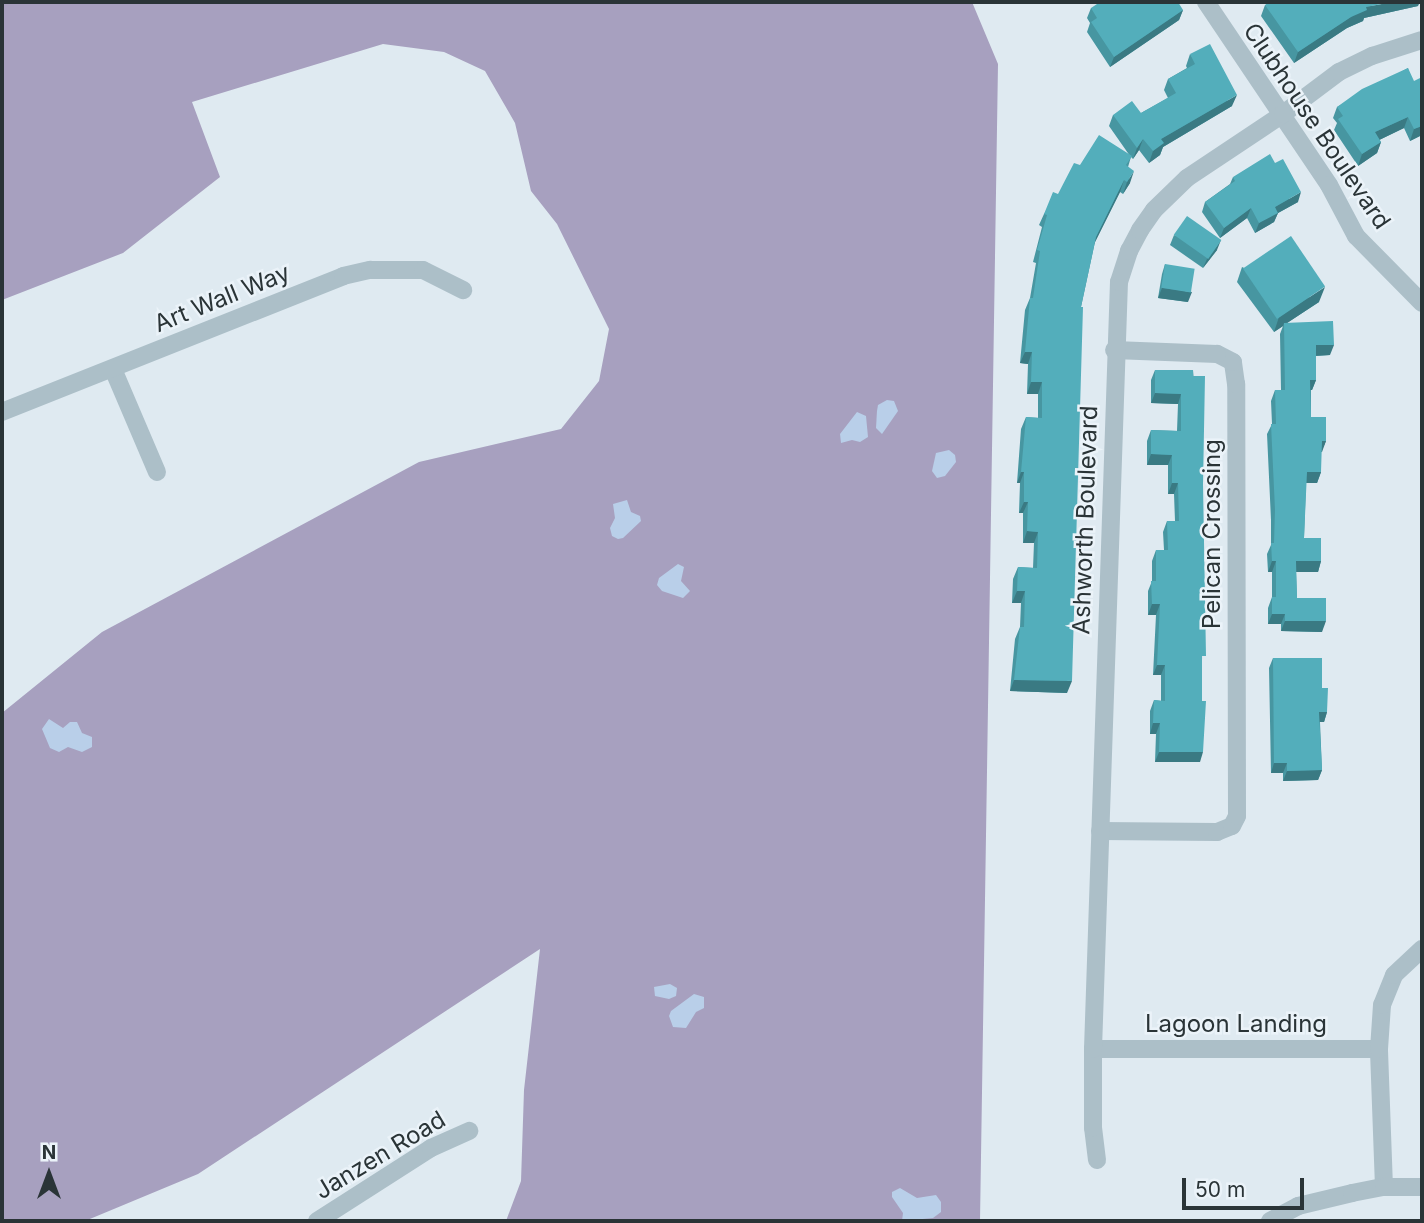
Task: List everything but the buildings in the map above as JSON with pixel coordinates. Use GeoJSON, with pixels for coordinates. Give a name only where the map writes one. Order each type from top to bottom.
{"type":"FeatureCollection","features":[{"type":"Feature","properties":{"kind":"street","name":"Clubhouse Boulevard"},"geometry":{"type":"LineString","coordinates":[[1206,2],[1329,185],[1356,236],[1422,303]]}},
{"type":"Feature","properties":{"kind":"street","name":"Ashworth Boulevard"},"geometry":{"type":"LineString","coordinates":[[1097,1160],[1093,1128],[1093,1049],[1114,350],[1119,282],[1129,251],[1154,210],[1187,178],[1283,114],[1339,72],[1372,56],[1422,40]]}},
{"type":"Feature","properties":{"kind":"street","name":"Art Wall Way"},"geometry":{"type":"LineString","coordinates":[[2,412],[343,276],[370,270],[423,270],[463,290]]}},
{"type":"Feature","properties":{"kind":"street","name":"Pelican Crossing"},"geometry":{"type":"LineString","coordinates":[[1100,831],[1217,832],[1232,826],[1237,816],[1237,384],[1233,362],[1217,354],[1114,350]]}},
{"type":"Feature","properties":{"kind":"street"},"geometry":{"type":"LineString","coordinates":[[113,369],[157,472]]}},
{"type":"Feature","properties":{"kind":"street"},"geometry":{"type":"LineString","coordinates":[[1384,1187],[1379,1049],[1381,1005],[1394,975],[1422,949]]}},
{"type":"Feature","properties":{"kind":"street","name":"Lagoon Landing"},"geometry":{"type":"LineString","coordinates":[[1093,1049],[1379,1049]]}},
{"type":"Feature","properties":{"kind":"street","name":"Janzen Road"},"geometry":{"type":"LineString","coordinates":[[317,1221],[431,1149],[469,1131]]}},
{"type":"Feature","properties":{"kind":"street"},"geometry":{"type":"LineString","coordinates":[[1270,1221],[1298,1206],[1384,1187],[1422,1187]]}},
{"type":"Feature","properties":{"kind":"shaded area"},"geometry":{"type":"Polygon","coordinates":[[[2,2],[972,2],[998,64],[980,1221],[506,1221],[521,1181],[524,1090],[540,949],[198,1174],[85,1221],[2,1221],[2,713],[102,632],[419,462],[561,429],[599,381],[609,329],[557,224],[531,191],[515,123],[485,71],[444,52],[383,44],[192,102],[220,177],[123,253],[2,300],[2,2]]]}},
{"type":"Feature","properties":{"kind":"sand"},"geometry":{"type":"Polygon","coordinates":[[[887,400],[894,401],[898,411],[882,434],[876,428],[877,411],[878,405],[887,400]]]}},
{"type":"Feature","properties":{"kind":"sand"},"geometry":{"type":"Polygon","coordinates":[[[857,412],[866,416],[868,437],[860,442],[852,440],[841,443],[840,434],[857,412]]]}},
{"type":"Feature","properties":{"kind":"sand"},"geometry":{"type":"Polygon","coordinates":[[[949,450],[955,455],[956,462],[945,476],[937,478],[932,471],[936,453],[949,450]]]}},
{"type":"Feature","properties":{"kind":"sand"},"geometry":{"type":"Polygon","coordinates":[[[627,500],[631,512],[640,516],[641,521],[623,538],[618,539],[612,536],[610,528],[615,518],[613,504],[627,500]]]}},
{"type":"Feature","properties":{"kind":"sand"},"geometry":{"type":"Polygon","coordinates":[[[678,564],[684,567],[681,581],[690,591],[683,598],[662,591],[657,585],[659,578],[678,564]]]}},
{"type":"Feature","properties":{"kind":"sand"},"geometry":{"type":"Polygon","coordinates":[[[49,719],[63,728],[70,722],[77,722],[82,733],[92,737],[92,747],[82,752],[68,747],[59,752],[50,748],[42,729],[49,719]]]}},
{"type":"Feature","properties":{"kind":"sand"},"geometry":{"type":"Polygon","coordinates":[[[670,984],[677,988],[676,996],[669,999],[655,996],[654,987],[670,984]]]}},
{"type":"Feature","properties":{"kind":"sand"},"geometry":{"type":"Polygon","coordinates":[[[694,994],[704,997],[704,1008],[696,1012],[686,1028],[673,1027],[669,1016],[671,1011],[694,994]]]}},
{"type":"Feature","properties":{"kind":"sand"},"geometry":{"type":"Polygon","coordinates":[[[900,1188],[917,1198],[936,1195],[941,1202],[941,1212],[933,1218],[902,1221],[903,1213],[892,1197],[892,1192],[900,1188]]]}}]}
